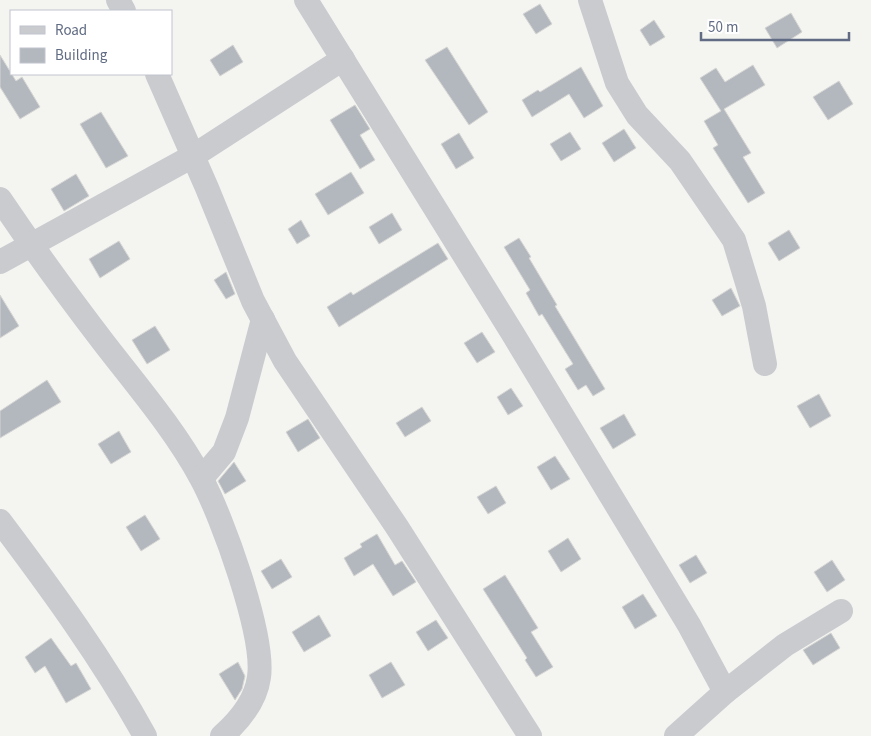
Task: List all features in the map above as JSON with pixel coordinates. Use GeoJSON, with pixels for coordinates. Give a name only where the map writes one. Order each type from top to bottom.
{"type":"FeatureCollection","features":[{"type":"Feature","properties":{"kind":"street"},"geometry":{"type":"LineString","coordinates":[[306,0],[518,343],[689,625],[725,692]]}},
{"type":"Feature","properties":{"kind":"street"},"geometry":{"type":"LineString","coordinates":[[590,0],[617,83],[637,115],[680,161],[734,240],[754,306],[765,364]]}},
{"type":"Feature","properties":{"kind":"street"},"geometry":{"type":"LineString","coordinates":[[0,262],[193,156],[343,59]]}},
{"type":"Feature","properties":{"kind":"street"},"geometry":{"type":"LineString","coordinates":[[157,75],[253,301],[285,360],[398,527],[530,736]]}},
{"type":"Feature","properties":{"kind":"street"},"geometry":{"type":"LineString","coordinates":[[0,199],[30,244],[158,412],[202,478],[243,587],[258,646],[259,677],[252,700],[235,725],[222,736]]}},
{"type":"Feature","properties":{"kind":"street"},"geometry":{"type":"LineString","coordinates":[[202,478],[224,452],[237,418],[262,319]]}},
{"type":"Feature","properties":{"kind":"street"},"geometry":{"type":"LineString","coordinates":[[0,520],[44,579],[116,684],[145,736]]}},
{"type":"Feature","properties":{"kind":"street"},"geometry":{"type":"LineString","coordinates":[[676,736],[725,692],[785,645],[842,612]]}},
{"type":"Feature","properties":{"kind":"building"},"geometry":{"type":"Polygon","coordinates":[[[540,4],[552,24],[536,34],[523,14],[540,4]]]}},
{"type":"Feature","properties":{"kind":"building"},"geometry":{"type":"Polygon","coordinates":[[[791,13],[802,32],[777,48],[765,28],[791,13]]]}},
{"type":"Feature","properties":{"kind":"building"},"geometry":{"type":"Polygon","coordinates":[[[654,20],[665,37],[650,46],[640,30],[654,20]]]}},
{"type":"Feature","properties":{"kind":"building"},"geometry":{"type":"Polygon","coordinates":[[[233,45],[243,62],[220,76],[210,60],[233,45]]]}},
{"type":"Feature","properties":{"kind":"building"},"geometry":{"type":"Polygon","coordinates":[[[447,47],[488,112],[469,125],[425,60],[447,47]]]}},
{"type":"Feature","properties":{"kind":"building"},"geometry":{"type":"Polygon","coordinates":[[[0,55],[10,71],[10,75],[12,75],[16,81],[22,77],[40,107],[20,119],[0,87],[0,55]]]}},
{"type":"Feature","properties":{"kind":"building"},"geometry":{"type":"Polygon","coordinates":[[[753,65],[765,85],[724,109],[751,153],[743,157],[765,193],[748,203],[713,148],[718,145],[704,121],[721,111],[700,78],[716,68],[725,82],[753,65]]]}},
{"type":"Feature","properties":{"kind":"building"},"geometry":{"type":"Polygon","coordinates":[[[581,67],[603,106],[584,118],[569,94],[532,117],[522,100],[538,90],[540,92],[581,67]]]}},
{"type":"Feature","properties":{"kind":"building"},"geometry":{"type":"Polygon","coordinates":[[[839,81],[853,104],[828,120],[813,97],[839,81]]]}},
{"type":"Feature","properties":{"kind":"building"},"geometry":{"type":"Polygon","coordinates":[[[355,105],[370,129],[360,135],[375,160],[360,169],[330,120],[355,105]]]}},
{"type":"Feature","properties":{"kind":"building"},"geometry":{"type":"Polygon","coordinates":[[[101,112],[128,156],[106,168],[80,124],[101,112]]]}},
{"type":"Feature","properties":{"kind":"building"},"geometry":{"type":"Polygon","coordinates":[[[624,129],[636,148],[614,162],[602,143],[624,129]]]}},
{"type":"Feature","properties":{"kind":"building"},"geometry":{"type":"Polygon","coordinates":[[[570,132],[581,149],[561,161],[550,144],[570,132]]]}},
{"type":"Feature","properties":{"kind":"building"},"geometry":{"type":"Polygon","coordinates":[[[459,133],[474,158],[456,169],[441,144],[459,133]]]}},
{"type":"Feature","properties":{"kind":"building"},"geometry":{"type":"Polygon","coordinates":[[[351,172],[364,193],[328,215],[315,194],[351,172]]]}},
{"type":"Feature","properties":{"kind":"building"},"geometry":{"type":"Polygon","coordinates":[[[76,174],[89,196],[64,211],[51,189],[76,174]]]}},
{"type":"Feature","properties":{"kind":"building"},"geometry":{"type":"Polygon","coordinates":[[[392,213],[402,230],[379,244],[369,227],[392,213]]]}},
{"type":"Feature","properties":{"kind":"building"},"geometry":{"type":"Polygon","coordinates":[[[301,220],[310,236],[297,244],[288,229],[301,220]]]}},
{"type":"Feature","properties":{"kind":"building"},"geometry":{"type":"Polygon","coordinates":[[[789,230],[800,248],[779,261],[768,243],[789,230]]]}},
{"type":"Feature","properties":{"kind":"building"},"geometry":{"type":"Polygon","coordinates":[[[519,238],[557,305],[555,306],[605,389],[593,396],[586,385],[578,390],[565,369],[573,364],[542,314],[539,316],[526,293],[530,290],[504,247],[519,238]]]}},
{"type":"Feature","properties":{"kind":"building"},"geometry":{"type":"Polygon","coordinates":[[[119,241],[130,259],[100,278],[89,259],[119,241]]]}},
{"type":"Feature","properties":{"kind":"building"},"geometry":{"type":"Polygon","coordinates":[[[438,243],[448,259],[339,327],[327,307],[351,292],[353,295],[438,243]]]}},
{"type":"Feature","properties":{"kind":"building"},"geometry":{"type":"Polygon","coordinates":[[[226,272],[235,294],[226,299],[214,280],[226,272]]]}},
{"type":"Feature","properties":{"kind":"building"},"geometry":{"type":"Polygon","coordinates":[[[731,288],[740,306],[722,316],[712,300],[731,288]]]}},
{"type":"Feature","properties":{"kind":"building"},"geometry":{"type":"Polygon","coordinates":[[[0,295],[19,326],[0,338],[0,295]]]}},
{"type":"Feature","properties":{"kind":"building"},"geometry":{"type":"Polygon","coordinates":[[[155,326],[170,350],[147,364],[132,340],[155,326]]]}},
{"type":"Feature","properties":{"kind":"building"},"geometry":{"type":"Polygon","coordinates":[[[482,332],[495,352],[477,363],[464,343],[482,332]]]}},
{"type":"Feature","properties":{"kind":"building"},"geometry":{"type":"Polygon","coordinates":[[[47,380],[61,402],[0,438],[0,411],[47,380]]]}},
{"type":"Feature","properties":{"kind":"building"},"geometry":{"type":"Polygon","coordinates":[[[511,388],[523,406],[508,415],[497,397],[511,388]]]}},
{"type":"Feature","properties":{"kind":"building"},"geometry":{"type":"Polygon","coordinates":[[[819,394],[831,416],[810,428],[797,406],[819,394]]]}},
{"type":"Feature","properties":{"kind":"building"},"geometry":{"type":"Polygon","coordinates":[[[422,407],[431,421],[405,437],[396,423],[422,407]]]}},
{"type":"Feature","properties":{"kind":"building"},"geometry":{"type":"Polygon","coordinates":[[[624,414],[636,435],[613,449],[600,428],[624,414]]]}},
{"type":"Feature","properties":{"kind":"building"},"geometry":{"type":"Polygon","coordinates":[[[308,419],[320,438],[298,452],[286,432],[308,419]]]}},
{"type":"Feature","properties":{"kind":"building"},"geometry":{"type":"Polygon","coordinates":[[[119,431],[131,452],[111,464],[98,444],[119,431]]]}},
{"type":"Feature","properties":{"kind":"building"},"geometry":{"type":"Polygon","coordinates":[[[555,456],[570,479],[551,490],[537,467],[555,456]]]}},
{"type":"Feature","properties":{"kind":"building"},"geometry":{"type":"Polygon","coordinates":[[[234,462],[246,481],[225,494],[218,481],[234,462]]]}},
{"type":"Feature","properties":{"kind":"building"},"geometry":{"type":"Polygon","coordinates":[[[496,486],[506,503],[488,514],[477,497],[496,486]]]}},
{"type":"Feature","properties":{"kind":"building"},"geometry":{"type":"Polygon","coordinates":[[[145,515],[160,539],[141,551],[126,527],[145,515]]]}},
{"type":"Feature","properties":{"kind":"building"},"geometry":{"type":"Polygon","coordinates":[[[377,534],[395,565],[402,561],[416,582],[393,596],[373,564],[354,576],[344,558],[362,547],[360,544],[377,534]]]}},
{"type":"Feature","properties":{"kind":"building"},"geometry":{"type":"Polygon","coordinates":[[[568,538],[581,559],[561,572],[548,551],[568,538]]]}},
{"type":"Feature","properties":{"kind":"building"},"geometry":{"type":"Polygon","coordinates":[[[696,555],[707,573],[690,583],[679,565],[696,555]]]}},
{"type":"Feature","properties":{"kind":"building"},"geometry":{"type":"Polygon","coordinates":[[[281,559],[292,577],[272,589],[261,571],[281,559]]]}},
{"type":"Feature","properties":{"kind":"building"},"geometry":{"type":"Polygon","coordinates":[[[832,560],[845,580],[827,592],[814,572],[832,560]]]}},
{"type":"Feature","properties":{"kind":"building"},"geometry":{"type":"Polygon","coordinates":[[[505,575],[538,628],[531,632],[553,667],[536,677],[525,660],[527,658],[483,589],[505,575]]]}},
{"type":"Feature","properties":{"kind":"building"},"geometry":{"type":"Polygon","coordinates":[[[643,594],[657,616],[635,629],[622,607],[643,594]]]}},
{"type":"Feature","properties":{"kind":"building"},"geometry":{"type":"Polygon","coordinates":[[[319,615],[331,636],[304,652],[292,632],[319,615]]]}},
{"type":"Feature","properties":{"kind":"building"},"geometry":{"type":"Polygon","coordinates":[[[436,620],[448,638],[428,651],[416,632],[436,620]]]}},
{"type":"Feature","properties":{"kind":"building"},"geometry":{"type":"Polygon","coordinates":[[[831,633],[840,648],[813,665],[803,650],[831,633]]]}},
{"type":"Feature","properties":{"kind":"building"},"geometry":{"type":"Polygon","coordinates":[[[51,638],[71,666],[76,663],[91,689],[66,703],[45,666],[35,673],[25,657],[51,638]]]}},
{"type":"Feature","properties":{"kind":"building"},"geometry":{"type":"Polygon","coordinates":[[[238,662],[245,676],[242,689],[235,700],[219,674],[238,662]]]}},
{"type":"Feature","properties":{"kind":"building"},"geometry":{"type":"Polygon","coordinates":[[[391,662],[405,685],[382,698],[369,675],[391,662]]]}}]}
